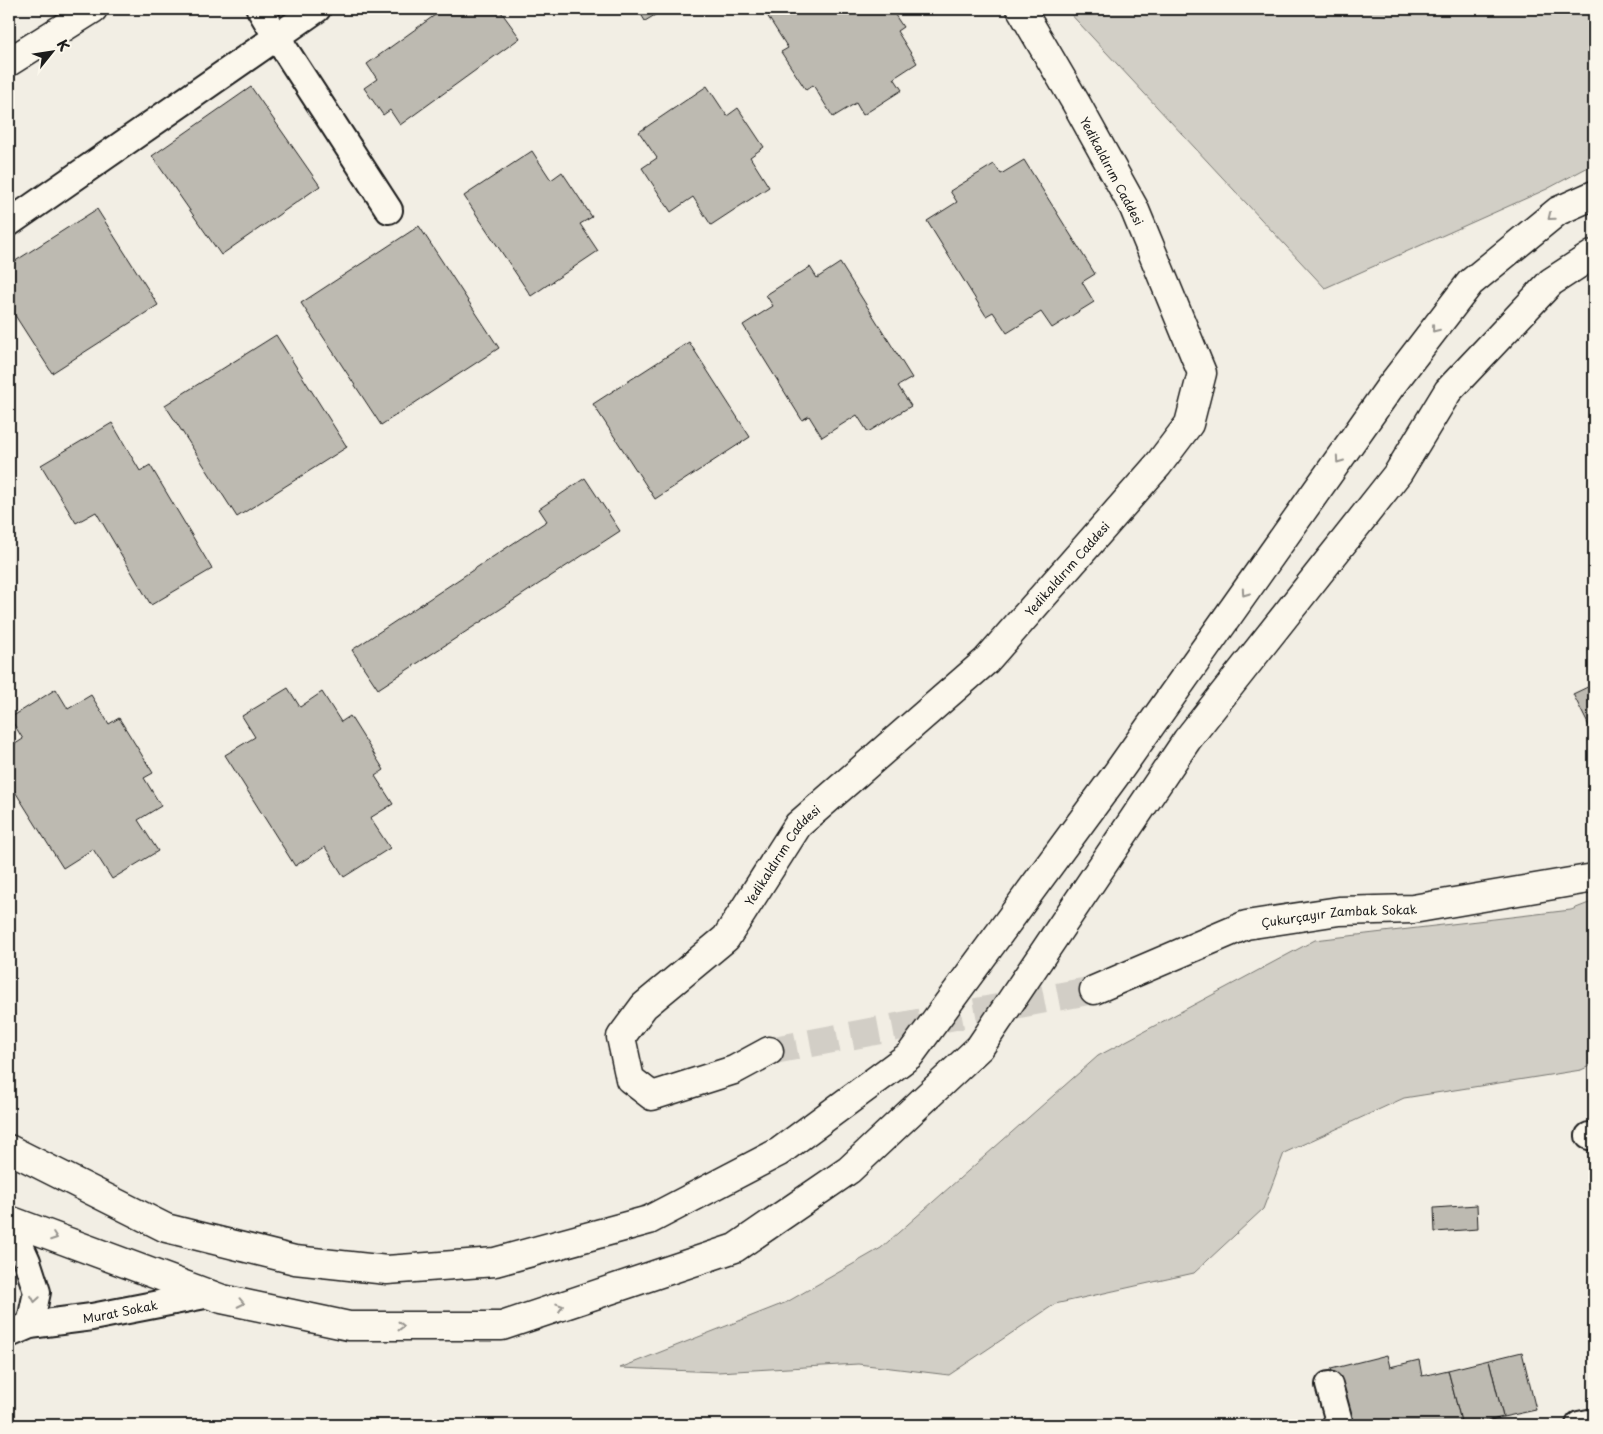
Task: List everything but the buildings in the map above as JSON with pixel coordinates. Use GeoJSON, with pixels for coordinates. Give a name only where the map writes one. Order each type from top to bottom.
{"type":"FeatureCollection","features":[{"type":"Feature","properties":{"kind":"main road"},"geometry":{"type":"LineString","coordinates":[[9,62],[93,9]]}},
{"type":"Feature","properties":{"kind":"main road","name":"Yedikaldırım Caddesi"},"geometry":{"type":"LineString","coordinates":[[769,1051],[734,1070],[652,1096],[630,1079],[621,1037],[644,1006],[726,938],[798,824],[986,661],[1158,465],[1189,424],[1202,372],[1134,208],[1021,9]]}},
{"type":"Feature","properties":{"kind":"main road"},"geometry":{"type":"LineString","coordinates":[[9,1149],[166,1228],[296,1260],[386,1270],[495,1262],[650,1220],[779,1152],[910,1055],[1115,776],[1390,387],[1470,283],[1558,211],[1594,195]]}},
{"type":"Feature","properties":{"kind":"main road"},"geometry":{"type":"LineString","coordinates":[[9,1220],[222,1299],[349,1326],[502,1326],[735,1248],[849,1170],[980,1047],[1187,740],[1398,473],[1448,391],[1551,282],[1594,254]]}},
{"type":"Feature","properties":{"kind":"main road","name":"Çukurçayır Zambak Sokak"},"geometry":{"type":"LineString","coordinates":[[1094,990],[1246,925],[1338,911],[1413,909],[1594,878]]}},
{"type":"Feature","properties":{"kind":"street"},"geometry":{"type":"LineString","coordinates":[[260,9],[389,210]]}},
{"type":"Feature","properties":{"kind":"street"},"geometry":{"type":"LineString","coordinates":[[9,223],[317,9]]}},
{"type":"Feature","properties":{"kind":"street","name":"Murat Sokak"},"geometry":{"type":"LineString","coordinates":[[9,1220],[27,1261],[37,1292],[19,1330]]}},
{"type":"Feature","properties":{"kind":"street","name":"Murat Sokak"},"geometry":{"type":"LineString","coordinates":[[19,1330],[210,1294]]}},
{"type":"Feature","properties":{"kind":"street"},"geometry":{"type":"LineString","coordinates":[[1329,1385],[1340,1425]]}},
{"type":"Feature","properties":{"kind":"street"},"geometry":{"type":"LineString","coordinates":[[1580,1425],[1594,1422]]}},
{"type":"Feature","properties":{"kind":"shaded area"},"geometry":{"type":"Polygon","coordinates":[[[1066,9],[1594,9],[1594,164],[1547,189],[1325,288],[1066,9]]]}},
{"type":"Feature","properties":{"kind":"shaded area"},"geometry":{"type":"Polygon","coordinates":[[[1594,901],[1594,1064],[1581,1070],[1404,1098],[1284,1153],[1263,1209],[1194,1273],[1055,1304],[949,1375],[858,1364],[718,1372],[620,1368],[787,1302],[881,1248],[1098,1056],[1315,940],[1571,910],[1594,901]]]}},
{"type":"Feature","properties":{"kind":"tunnel"},"geometry":{"type":"LineString","coordinates":[[769,1051],[1094,990]]}}]}
